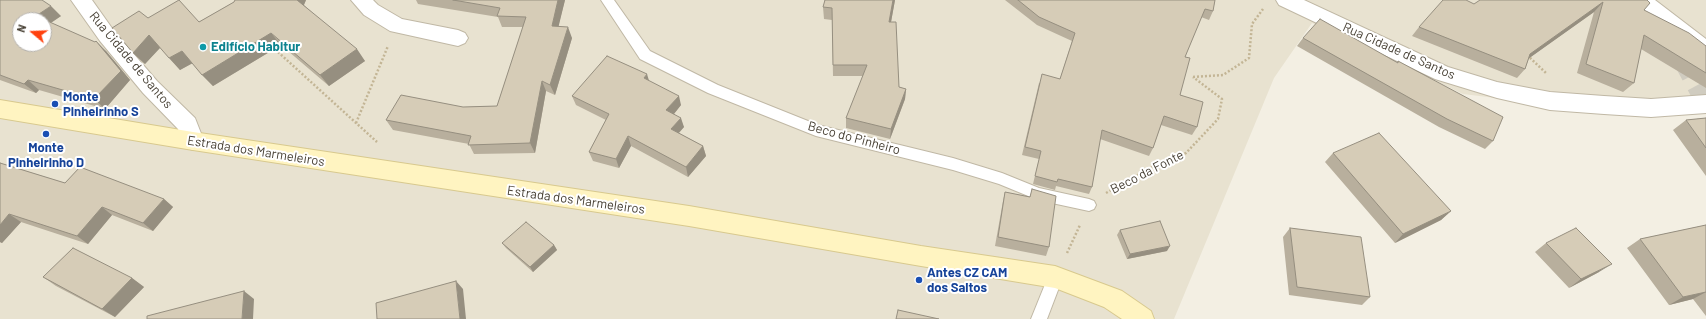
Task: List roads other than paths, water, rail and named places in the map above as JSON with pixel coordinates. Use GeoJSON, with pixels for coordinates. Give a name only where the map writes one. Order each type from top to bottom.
{"type":"FeatureCollection","features":[{"type":"Feature","properties":{"kind":"main road","name":"Estrada dos Marmeleiros"},"geometry":{"type":"LineString","coordinates":[[0,109],[192,141],[689,216],[921,256],[1055,277],[1113,299],[1142,319]]}},
{"type":"Feature","properties":{"kind":"street","name":"Rua Cidade de Santos"},"geometry":{"type":"LineString","coordinates":[[81,0],[106,36],[150,87],[187,124],[192,141]]}},
{"type":"Feature","properties":{"kind":"street"},"geometry":{"type":"LineString","coordinates":[[361,0],[371,10],[397,26],[458,38]]}},
{"type":"Feature","properties":{"kind":"street","name":"Rua Cidade de Santos"},"geometry":{"type":"LineString","coordinates":[[1286,0],[1442,73],[1497,90],[1550,101],[1651,108],[1706,104]]}},
{"type":"Feature","properties":{"kind":"street"},"geometry":{"type":"LineString","coordinates":[[1641,0],[1706,50]]}},
{"type":"Feature","properties":{"kind":"lane","name":"Beco do Pinheiro"},"geometry":{"type":"LineString","coordinates":[[606,0],[645,55],[712,89],[816,130],[953,164],[1002,179],[1038,194],[1089,205]]}},
{"type":"Feature","properties":{"kind":"lane"},"geometry":{"type":"LineString","coordinates":[[1039,319],[1055,277]]}},
{"type":"Feature","properties":{"kind":"tunnel"},"geometry":{"type":"LineString","coordinates":[[1682,56],[1706,101]]}},
{"type":"Feature","properties":{"kind":"place","name":"Edifício Habitur"},"geometry":{"type":"Point","coordinates":[203,47]}},
{"type":"Feature","properties":{"kind":"place","name":"Monte Pinheirinho S"},"geometry":{"type":"Point","coordinates":[55,104]}},
{"type":"Feature","properties":{"kind":"place","name":"Monte Pinheirinho D"},"geometry":{"type":"Point","coordinates":[46,134]}},
{"type":"Feature","properties":{"kind":"place","name":"Antes CZ CAM dos Saltos"},"geometry":{"type":"Point","coordinates":[919,280]}}]}
